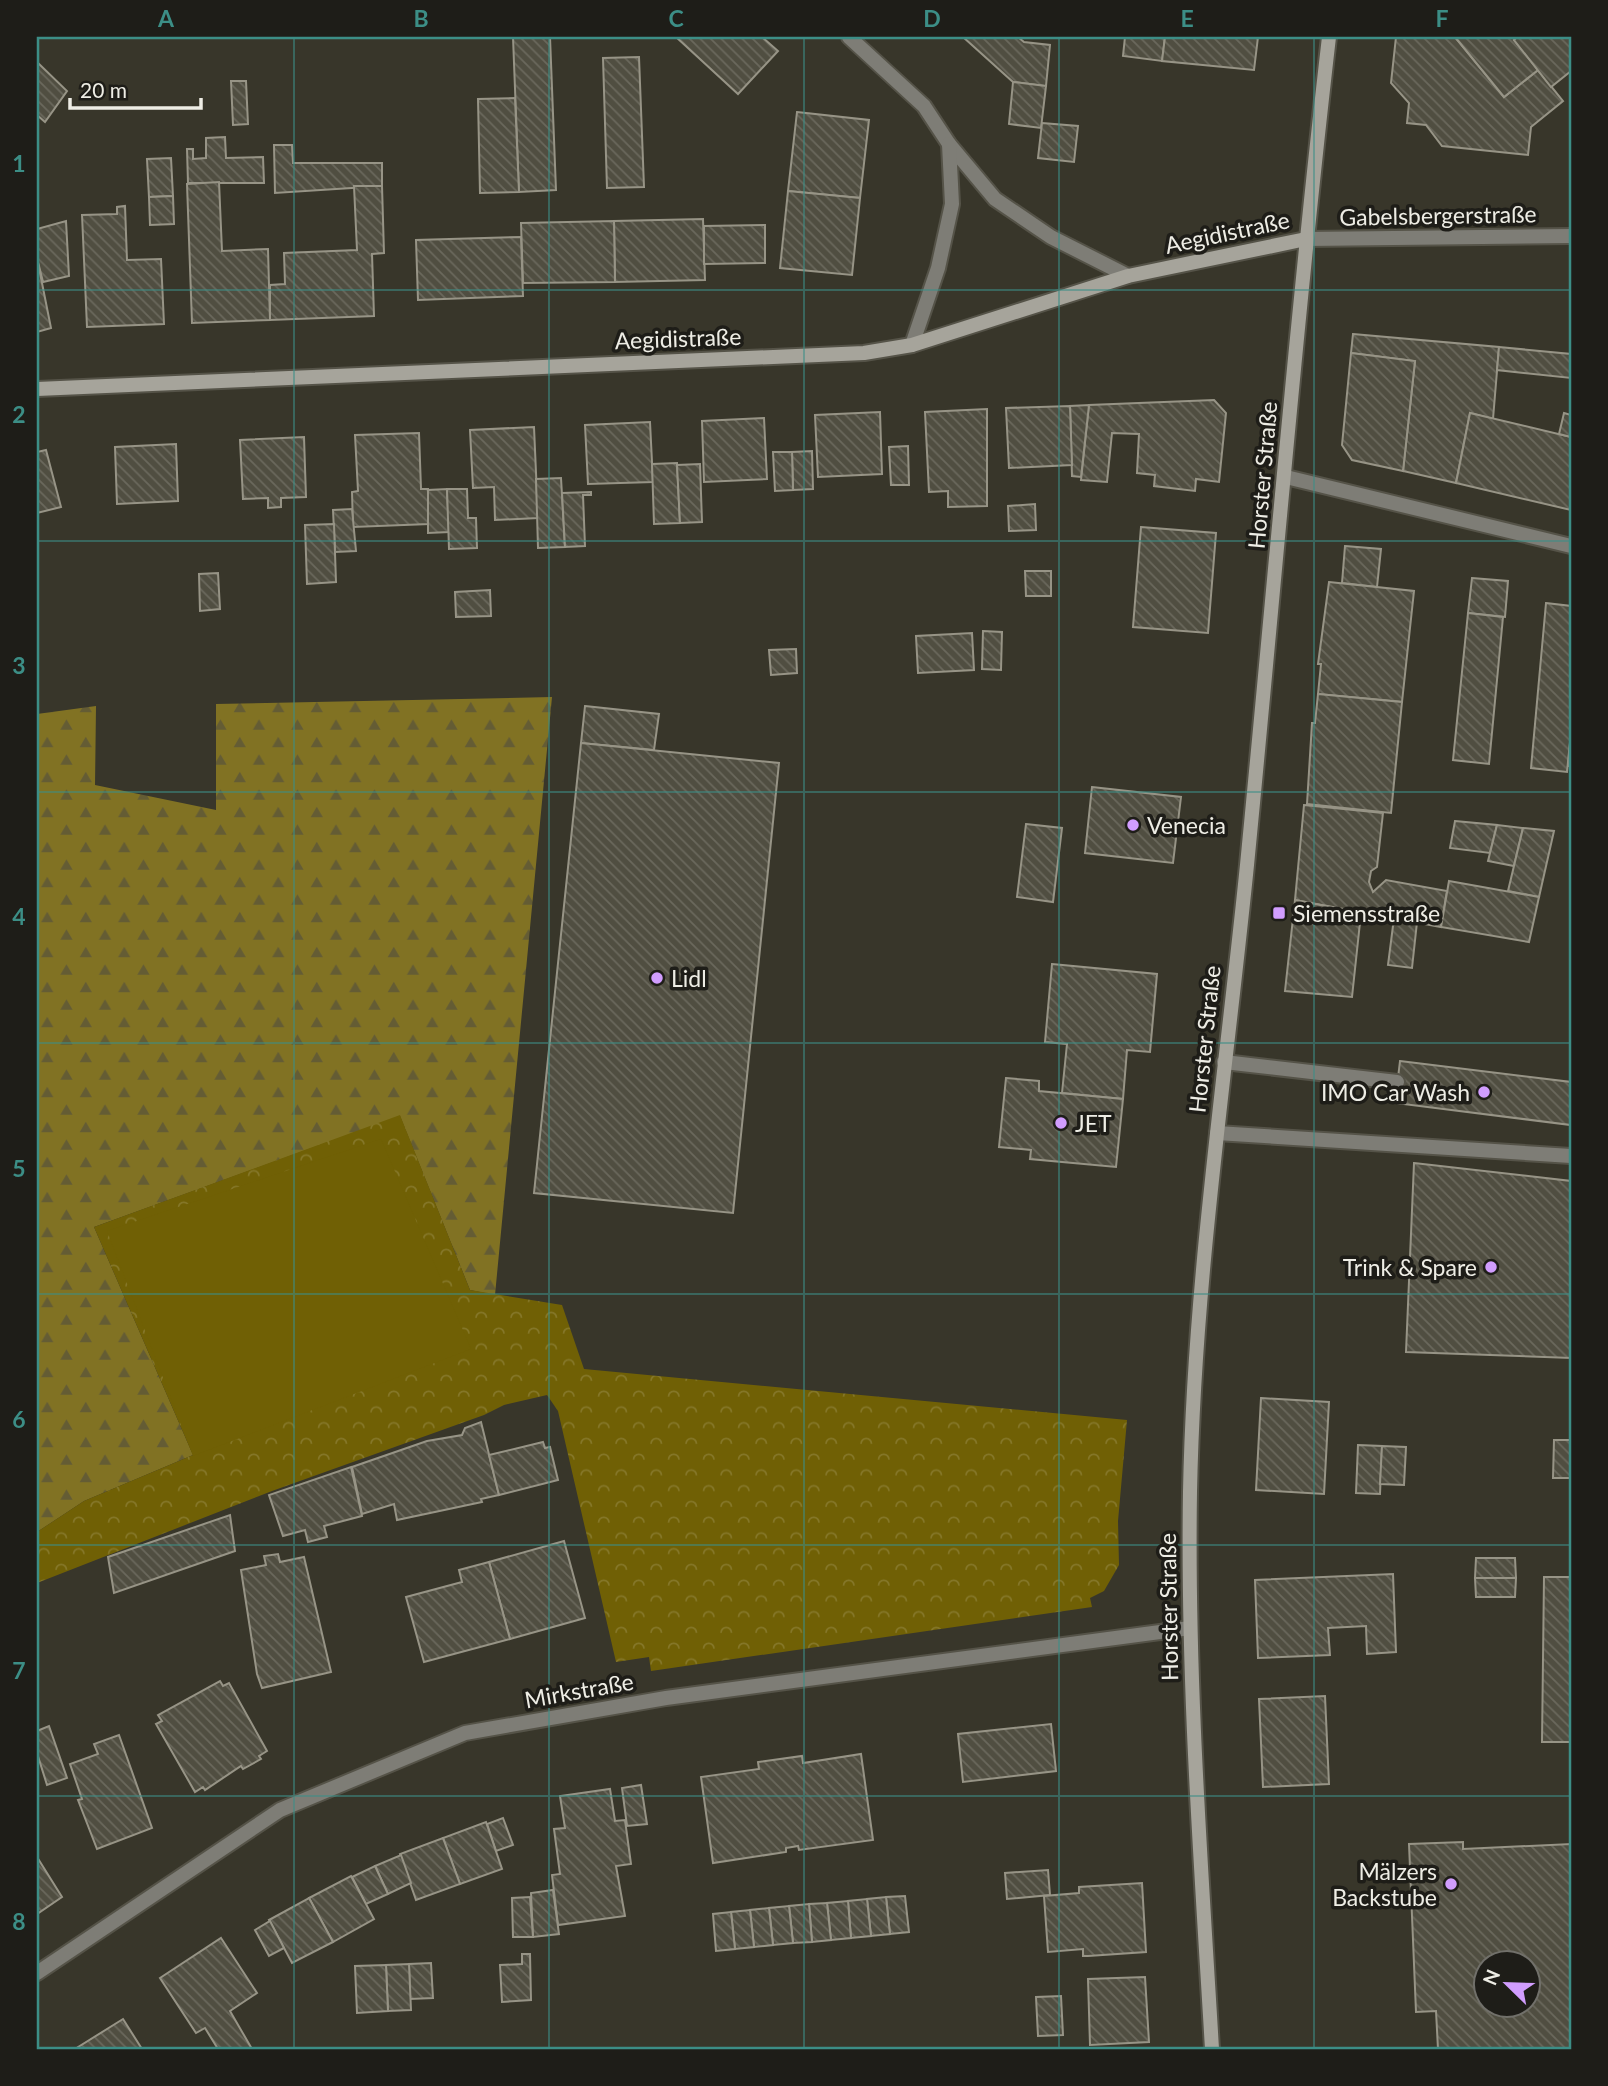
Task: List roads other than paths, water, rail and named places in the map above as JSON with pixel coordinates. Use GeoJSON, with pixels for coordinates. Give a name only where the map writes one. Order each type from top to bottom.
{"type":"FeatureCollection","features":[{"type":"Feature","properties":{"kind":"main road","name":"Horster Straße"},"geometry":{"type":"LineString","coordinates":[[1212,2049],[1193,1734],[1190,1628],[1191,1474],[1206,1245],[1286,477],[1306,239],[1329,37]]}},
{"type":"Feature","properties":{"kind":"main road","name":"Aegidistraße"},"geometry":{"type":"LineString","coordinates":[[37,389],[864,353],[912,345],[1128,276],[1306,239]]}},
{"type":"Feature","properties":{"kind":"street"},"geometry":{"type":"LineString","coordinates":[[849,37],[924,106],[949,144],[995,200],[1051,237],[1128,276]]}},
{"type":"Feature","properties":{"kind":"street"},"geometry":{"type":"LineString","coordinates":[[912,345],[938,268],[952,204],[949,144]]}},
{"type":"Feature","properties":{"kind":"street","name":"Gabelsbergerstraße"},"geometry":{"type":"LineString","coordinates":[[1306,239],[1571,236]]}},
{"type":"Feature","properties":{"kind":"street"},"geometry":{"type":"LineString","coordinates":[[1286,477],[1571,546]]}},
{"type":"Feature","properties":{"kind":"street"},"geometry":{"type":"LineString","coordinates":[[1224,1062],[1397,1082]]}},
{"type":"Feature","properties":{"kind":"street"},"geometry":{"type":"LineString","coordinates":[[1217,1133],[1571,1156]]}},
{"type":"Feature","properties":{"kind":"street","name":"Mirkstraße"},"geometry":{"type":"LineString","coordinates":[[37,1973],[280,1810],[465,1733],[666,1698],[1190,1628]]}},
{"type":"Feature","properties":{"kind":"place","name":"Venecia"},"geometry":{"type":"Point","coordinates":[1133,825]}},
{"type":"Feature","properties":{"kind":"place","name":"Siemensstraße"},"geometry":{"type":"Point","coordinates":[1279,913]}},
{"type":"Feature","properties":{"kind":"place","name":"Lidl"},"geometry":{"type":"Point","coordinates":[657,978]}},
{"type":"Feature","properties":{"kind":"place","name":"IMO Car Wash"},"geometry":{"type":"Point","coordinates":[1484,1092]}},
{"type":"Feature","properties":{"kind":"place","name":"JET"},"geometry":{"type":"Point","coordinates":[1061,1123]}},
{"type":"Feature","properties":{"kind":"place","name":"Trink & Spare"},"geometry":{"type":"Point","coordinates":[1491,1267]}},
{"type":"Feature","properties":{"kind":"place","name":"Mälzers Backstube"},"geometry":{"type":"Point","coordinates":[1451,1884]}}]}
